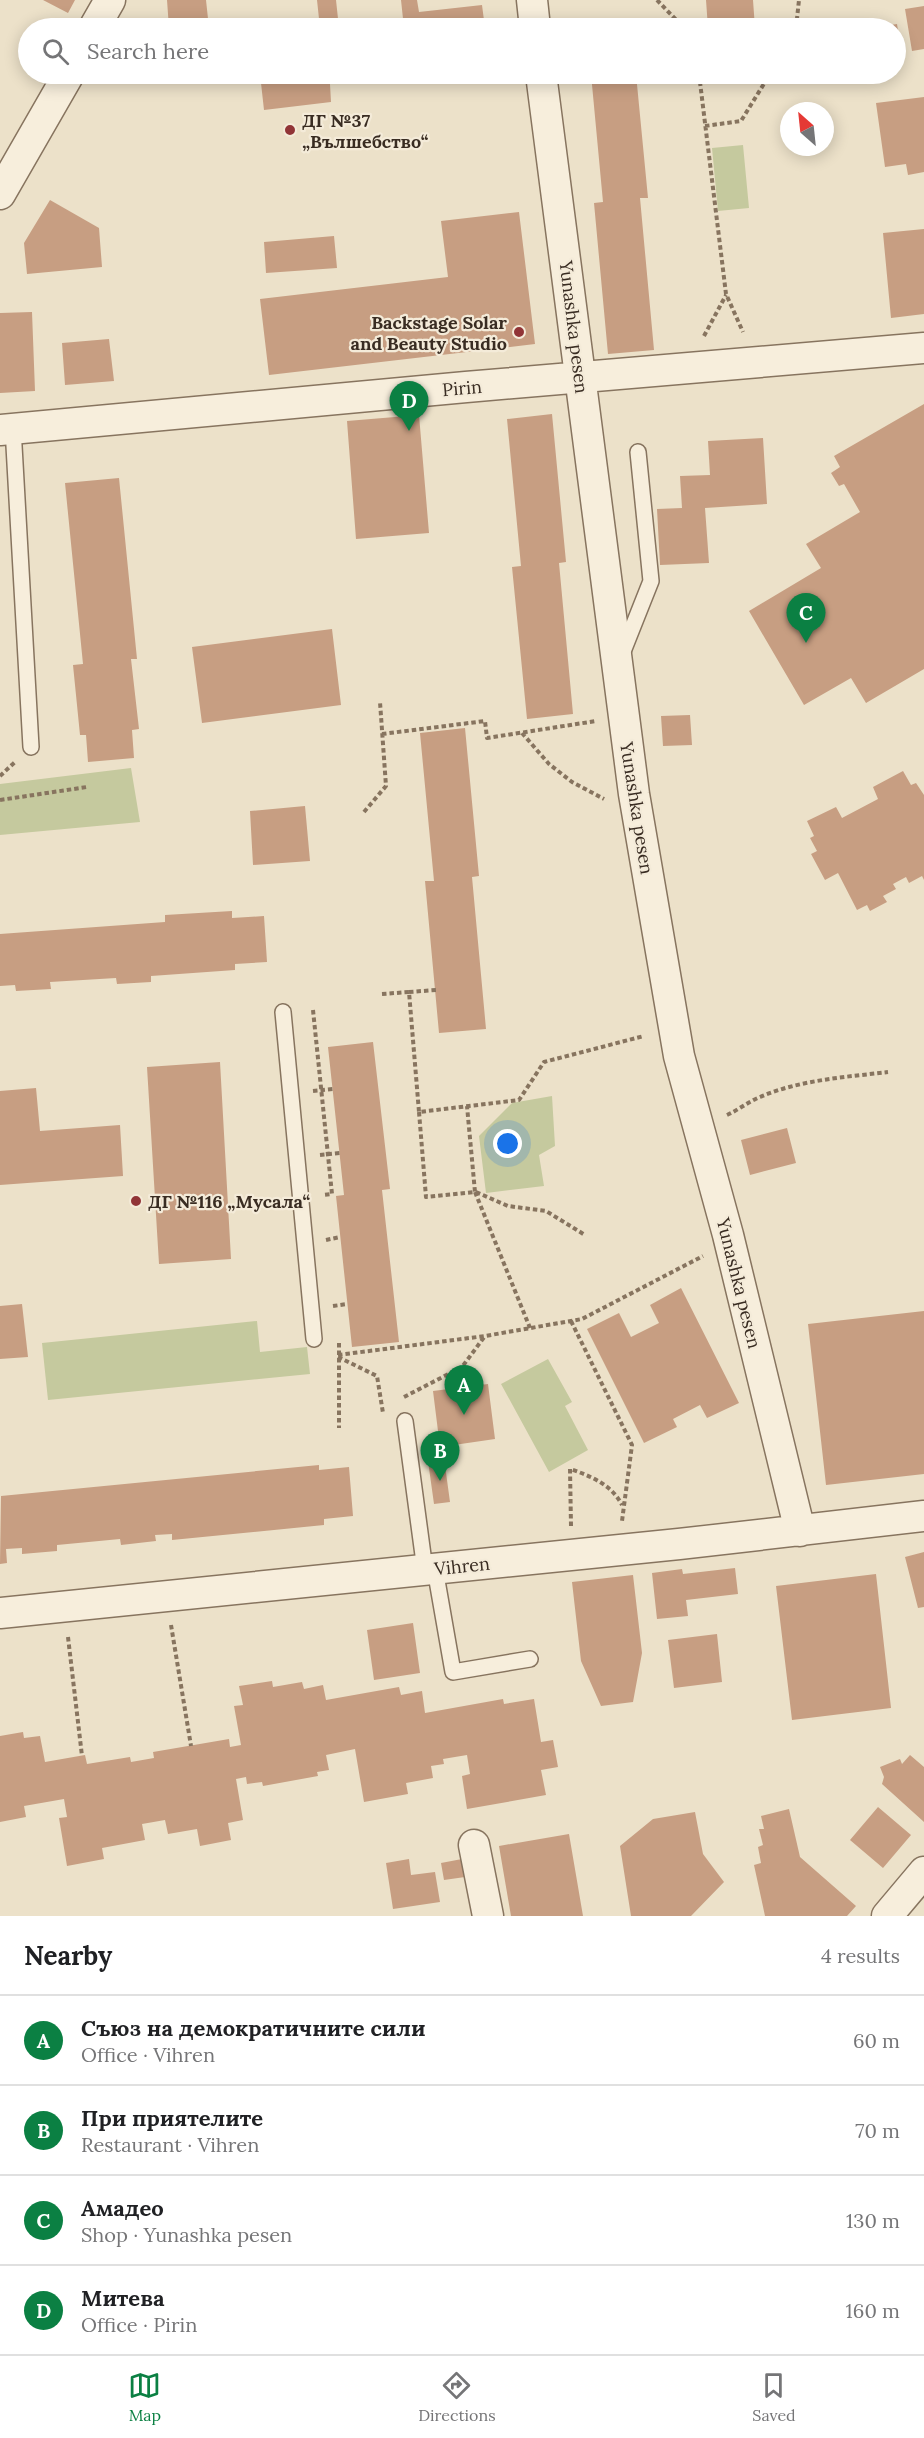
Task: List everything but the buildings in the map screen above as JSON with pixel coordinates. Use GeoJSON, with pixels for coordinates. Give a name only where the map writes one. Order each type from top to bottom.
{"type":"FeatureCollection","features":[{"type":"Feature","properties":{"kind":"street"},"geometry":{"type":"LineString","coordinates":[[100,18],[111,0]]}},
{"type":"Feature","properties":{"kind":"street"},"geometry":{"type":"LineString","coordinates":[[532,0],[534,18]]}},
{"type":"Feature","properties":{"kind":"street"},"geometry":{"type":"LineString","coordinates":[[0,194],[63,84]]}},
{"type":"Feature","properties":{"kind":"street","name":"Yunashka pesen"},"geometry":{"type":"LineString","coordinates":[[542,84],[634,794],[674,1028],[679,1056],[730,1241],[800,1531]]}},
{"type":"Feature","properties":{"kind":"street","name":"Pirin"},"geometry":{"type":"LineString","coordinates":[[6,429],[924,348]]}},
{"type":"Feature","properties":{"kind":"street","name":"Vihren"},"geometry":{"type":"LineString","coordinates":[[0,1613],[800,1531],[924,1516]]}},
{"type":"Feature","properties":{"kind":"street"},"geometry":{"type":"LineString","coordinates":[[474,1845],[488,1916]]}},
{"type":"Feature","properties":{"kind":"street"},"geometry":{"type":"LineString","coordinates":[[887,1916],[924,1872]]}},
{"type":"Feature","properties":{"kind":"lane"},"geometry":{"type":"LineString","coordinates":[[6,429],[31,747]]}},
{"type":"Feature","properties":{"kind":"lane"},"geometry":{"type":"LineString","coordinates":[[617,665],[651,581],[638,452]]}},
{"type":"Feature","properties":{"kind":"lane"},"geometry":{"type":"LineString","coordinates":[[283,1012],[314,1339]]}},
{"type":"Feature","properties":{"kind":"lane"},"geometry":{"type":"LineString","coordinates":[[405,1421],[430,1569],[453,1672],[530,1659]]}},
{"type":"Feature","properties":{"kind":"path"},"geometry":{"type":"LineString","coordinates":[[657,0],[674,18]]}},
{"type":"Feature","properties":{"kind":"path"},"geometry":{"type":"LineString","coordinates":[[797,18],[799,0]]}},
{"type":"Feature","properties":{"kind":"path"},"geometry":{"type":"LineString","coordinates":[[700,84],[726,294],[757,363]]}},
{"type":"Feature","properties":{"kind":"path"},"geometry":{"type":"LineString","coordinates":[[705,126],[741,121],[764,84]]}},
{"type":"Feature","properties":{"kind":"path"},"geometry":{"type":"LineString","coordinates":[[686,369],[726,294]]}},
{"type":"Feature","properties":{"kind":"path"},"geometry":{"type":"LineString","coordinates":[[364,812],[386,786],[380,702]]}},
{"type":"Feature","properties":{"kind":"path"},"geometry":{"type":"LineString","coordinates":[[382,734],[485,721],[487,738],[592,722]]}},
{"type":"Feature","properties":{"kind":"path"},"geometry":{"type":"LineString","coordinates":[[521,733],[549,764],[572,782],[598,796]]}},
{"type":"Feature","properties":{"kind":"path"},"geometry":{"type":"LineString","coordinates":[[0,800],[87,787]]}},
{"type":"Feature","properties":{"kind":"path"},"geometry":{"type":"LineString","coordinates":[[382,994],[436,990]]}},
{"type":"Feature","properties":{"kind":"path"},"geometry":{"type":"LineString","coordinates":[[409,992],[426,1197],[475,1192],[508,1206],[546,1211],[585,1235]]}},
{"type":"Feature","properties":{"kind":"path"},"geometry":{"type":"LineString","coordinates":[[313,1010],[332,1194]]}},
{"type":"Feature","properties":{"kind":"path"},"geometry":{"type":"LineString","coordinates":[[419,1112],[519,1100],[544,1062],[674,1028]]}},
{"type":"Feature","properties":{"kind":"path"},"geometry":{"type":"LineString","coordinates":[[699,1128],[760,1097],[786,1088],[888,1072]]}},
{"type":"Feature","properties":{"kind":"path"},"geometry":{"type":"LineString","coordinates":[[303,1092],[333,1089]]}},
{"type":"Feature","properties":{"kind":"path"},"geometry":{"type":"LineString","coordinates":[[467,1106],[475,1192],[530,1328]]}},
{"type":"Feature","properties":{"kind":"path"},"geometry":{"type":"LineString","coordinates":[[382,1409],[377,1376],[338,1356],[485,1336],[582,1319],[730,1241]]}},
{"type":"Feature","properties":{"kind":"path"},"geometry":{"type":"LineString","coordinates":[[571,1321],[632,1445],[622,1506],[617,1496],[597,1480],[570,1469],[570,1524],[573,1554]]}},
{"type":"Feature","properties":{"kind":"path"},"geometry":{"type":"LineString","coordinates":[[428,1384],[462,1367],[485,1336]]}},
{"type":"Feature","properties":{"kind":"path"},"geometry":{"type":"LineString","coordinates":[[338,1378],[339,1428]]}},
{"type":"Feature","properties":{"kind":"path"},"geometry":{"type":"LineString","coordinates":[[64,1607],[82,1756]]}},
{"type":"Feature","properties":{"kind":"path"},"geometry":{"type":"LineString","coordinates":[[172,1633],[191,1746]]}},
{"type":"Feature","properties":{"kind":"green space"},"geometry":{"type":"Polygon","coordinates":[[[743,145],[749,208],[718,211],[712,148],[743,145]]]}},
{"type":"Feature","properties":{"kind":"green space"},"geometry":{"type":"Polygon","coordinates":[[[131,768],[140,822],[0,835],[0,784],[131,768]]]}},
{"type":"Feature","properties":{"kind":"green space"},"geometry":{"type":"Polygon","coordinates":[[[552,1096],[555,1146],[539,1155],[544,1186],[486,1193],[479,1136],[512,1103],[552,1096]]]}},
{"type":"Feature","properties":{"kind":"green space"},"geometry":{"type":"Polygon","coordinates":[[[257,1321],[260,1352],[307,1347],[310,1374],[48,1400],[42,1343],[257,1321]]]}},
{"type":"Feature","properties":{"kind":"green space"},"geometry":{"type":"Polygon","coordinates":[[[548,1359],[572,1402],[565,1406],[588,1450],[549,1472],[501,1384],[548,1359]]]}},
{"type":"Feature","properties":{"kind":"place","name":"ДГ №37 „Вълшебство“"},"geometry":{"type":"Point","coordinates":[290,130]}},
{"type":"Feature","properties":{"kind":"place","name":"Backstage Solar and Beauty Studio"},"geometry":{"type":"Point","coordinates":[519,332]}},
{"type":"Feature","properties":{"kind":"place","name":"Митева"},"geometry":{"type":"Point","coordinates":[409,431]}},
{"type":"Feature","properties":{"kind":"place","name":"Амадео"},"geometry":{"type":"Point","coordinates":[806,643]}},
{"type":"Feature","properties":{"kind":"place","name":"ДГ №116 „Мусала“"},"geometry":{"type":"Point","coordinates":[136,1201]}},
{"type":"Feature","properties":{"kind":"place","name":"Съюз на демократичните сили"},"geometry":{"type":"Point","coordinates":[464,1415]}},
{"type":"Feature","properties":{"kind":"place","name":"При приятелите"},"geometry":{"type":"Point","coordinates":[440,1481]}}]}
